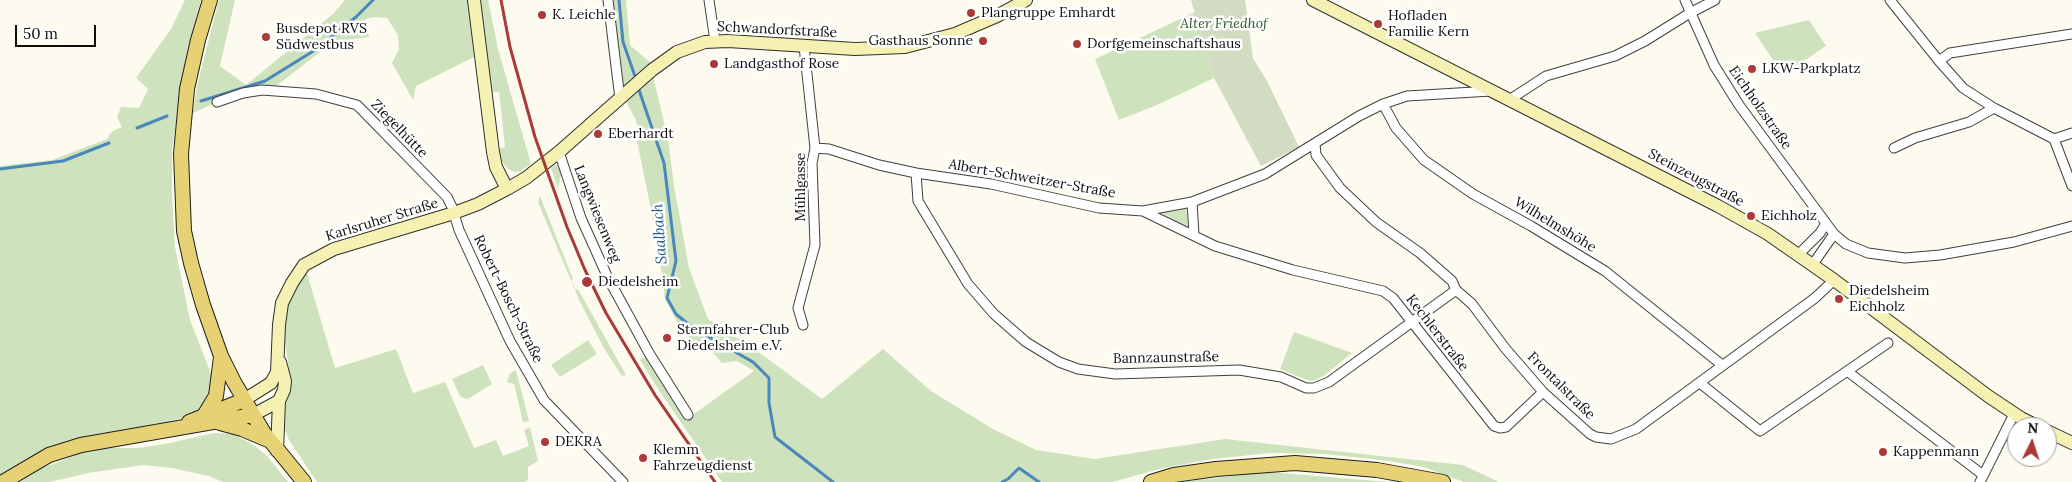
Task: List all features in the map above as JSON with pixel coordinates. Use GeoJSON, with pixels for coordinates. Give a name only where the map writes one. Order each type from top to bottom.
{"type":"FeatureCollection","features":[{"type":"Feature","properties":{"kind":"main road"},"geometry":{"type":"LineString","coordinates":[[210,0],[198,40],[187,89],[181,154],[184,231],[190,263],[221,356],[244,400],[269,440],[277,452],[304,482]]}},
{"type":"Feature","properties":{"kind":"main road"},"geometry":{"type":"LineString","coordinates":[[210,418],[216,396],[221,356]]}},
{"type":"Feature","properties":{"kind":"main road"},"geometry":{"type":"LineString","coordinates":[[210,418],[244,400]]}},
{"type":"Feature","properties":{"kind":"main road"},"geometry":{"type":"LineString","coordinates":[[3,482],[49,455],[81,445],[210,418],[253,415]]}},
{"type":"Feature","properties":{"kind":"main road"},"geometry":{"type":"LineString","coordinates":[[210,418],[269,440]]}},
{"type":"Feature","properties":{"kind":"main road"},"geometry":{"type":"LineString","coordinates":[[1151,482],[1174,475],[1216,469],[1295,463],[1377,470],[1443,482]]}},
{"type":"Feature","properties":{"kind":"street"},"geometry":{"type":"LineString","coordinates":[[474,0],[493,152],[496,167],[507,189]]}},
{"type":"Feature","properties":{"kind":"street"},"geometry":{"type":"LineString","coordinates":[[608,0],[620,99]]}},
{"type":"Feature","properties":{"kind":"street"},"geometry":{"type":"LineString","coordinates":[[708,0],[715,41]]}},
{"type":"Feature","properties":{"kind":"street","name":"Schwandorfstraße"},"geometry":{"type":"LineString","coordinates":[[507,189],[526,178],[559,152],[652,70],[666,59],[686,48],[715,41],[855,49],[905,47],[955,34],[997,16],[1026,0]]}},
{"type":"Feature","properties":{"kind":"street","name":"Steinzeugstraße"},"geometry":{"type":"LineString","coordinates":[[1312,0],[1718,206],[1799,254],[2020,417]]}},
{"type":"Feature","properties":{"kind":"street","name":"Eichholzstraße"},"geometry":{"type":"LineString","coordinates":[[1685,0],[1714,65],[1739,105],[1826,224],[1846,244],[1868,253],[1905,258],[1940,255],[2006,244],[2072,226]]}},
{"type":"Feature","properties":{"kind":"street"},"geometry":{"type":"LineString","coordinates":[[1509,100],[1546,76],[1615,56],[1715,0]]}},
{"type":"Feature","properties":{"kind":"street"},"geometry":{"type":"LineString","coordinates":[[1890,0],[1939,62],[1963,88],[1994,108],[2054,139],[2072,186]]}},
{"type":"Feature","properties":{"kind":"street"},"geometry":{"type":"LineString","coordinates":[[1939,62],[1950,52],[2072,34]]}},
{"type":"Feature","properties":{"kind":"street","name":"Mühlgasse"},"geometry":{"type":"LineString","coordinates":[[803,325],[798,308],[815,245],[812,163],[815,148],[804,46]]}},
{"type":"Feature","properties":{"kind":"street","name":"Ziegelhütte"},"geometry":{"type":"LineString","coordinates":[[217,102],[243,93],[262,90],[316,94],[357,105],[446,197],[454,213]]}},
{"type":"Feature","properties":{"kind":"street","name":"Albert-Schweitzer-Straße"},"geometry":{"type":"LineString","coordinates":[[815,148],[829,149],[879,165],[916,173],[991,184],[1099,208],[1143,210],[1192,202],[1265,174],[1359,116],[1384,104],[1408,96],[1491,91]]}},
{"type":"Feature","properties":{"kind":"street","name":"Wilhelmshöhe"},"geometry":{"type":"LineString","coordinates":[[1384,104],[1396,128],[1424,160],[1473,194],[1605,271],[1722,365]]}},
{"type":"Feature","properties":{"kind":"street"},"geometry":{"type":"LineString","coordinates":[[1894,148],[1915,138],[1969,122],[1994,108]]}},
{"type":"Feature","properties":{"kind":"street"},"geometry":{"type":"LineString","coordinates":[[2054,139],[2072,133]]}},
{"type":"Feature","properties":{"kind":"street","name":"Frontalstraße"},"geometry":{"type":"LineString","coordinates":[[1315,144],[1316,155],[1322,166],[1357,206],[1438,268],[1452,281],[1456,290],[1472,304],[1505,348],[1543,392],[1590,434],[1611,439],[1636,429],[1815,298],[1834,280]]}},
{"type":"Feature","properties":{"kind":"street","name":"Langwiesenweg"},"geometry":{"type":"LineString","coordinates":[[559,152],[582,218],[608,278],[649,353],[688,415]]}},
{"type":"Feature","properties":{"kind":"street","name":"Bannzaunstraße"},"geometry":{"type":"LineString","coordinates":[[916,173],[918,201],[968,284],[994,314],[1026,342],[1050,358],[1073,367],[1115,374],[1239,370],[1281,377],[1306,388],[1314,388],[1329,382],[1456,290]]}},
{"type":"Feature","properties":{"kind":"street","name":"Karlsruher Straße"},"geometry":{"type":"LineString","coordinates":[[244,400],[271,383],[277,372],[282,303],[304,265],[334,249],[454,213],[478,204],[507,189]]}},
{"type":"Feature","properties":{"kind":"street"},"geometry":{"type":"LineString","coordinates":[[1192,202],[1194,236]]}},
{"type":"Feature","properties":{"kind":"street","name":"Kechlerstraße"},"geometry":{"type":"LineString","coordinates":[[1143,210],[1215,246],[1293,270],[1383,291],[1393,298],[1494,426],[1506,427],[1543,392]]}},
{"type":"Feature","properties":{"kind":"street","name":"Robert-Bosch-Straße"},"geometry":{"type":"LineString","coordinates":[[454,213],[459,230],[510,341],[544,400],[623,482]]}},
{"type":"Feature","properties":{"kind":"street"},"geometry":{"type":"LineString","coordinates":[[1799,254],[1820,234],[1826,224]]}},
{"type":"Feature","properties":{"kind":"street"},"geometry":{"type":"LineString","coordinates":[[1813,264],[1834,234]]}},
{"type":"Feature","properties":{"kind":"street"},"geometry":{"type":"LineString","coordinates":[[1700,383],[1760,431],[1888,343]]}},
{"type":"Feature","properties":{"kind":"street","name":"Karlsruher Straße"},"geometry":{"type":"LineString","coordinates":[[277,452],[279,401],[284,390],[285,381],[279,359]]}},
{"type":"Feature","properties":{"kind":"street"},"geometry":{"type":"LineString","coordinates":[[1847,371],[1982,479],[2014,414]]}},
{"type":"Feature","properties":{"kind":"street"},"geometry":{"type":"LineString","coordinates":[[253,415],[279,401]]}},
{"type":"Feature","properties":{"kind":"street"},"geometry":{"type":"LineString","coordinates":[[2057,436],[2072,443]]}},
{"type":"Feature","properties":{"kind":"green space"},"geometry":{"type":"Polygon","coordinates":[[[185,0],[201,0],[186,57],[172,150],[175,247],[190,320],[212,376],[211,396],[200,411],[192,416],[78,440],[0,479],[0,166],[52,160],[107,139],[111,132],[122,127],[117,117],[121,107],[139,108],[148,89],[136,78],[171,29],[185,0]]]}},
{"type":"Feature","properties":{"kind":"green space"},"geometry":{"type":"Polygon","coordinates":[[[219,0],[235,0],[220,66],[246,85],[333,14],[345,0],[468,0],[474,57],[416,86],[413,100],[392,63],[399,49],[398,35],[387,18],[375,17],[366,19],[369,37],[333,42],[267,93],[217,102],[193,113],[197,86],[219,0]]]}},
{"type":"Feature","properties":{"kind":"green space"},"geometry":{"type":"Polygon","coordinates":[[[481,0],[488,0],[498,49],[531,164],[520,171],[514,172],[508,169],[499,158],[497,149],[505,147],[499,92],[491,92],[481,0]]]}},
{"type":"Feature","properties":{"kind":"green space"},"geometry":{"type":"Polygon","coordinates":[[[613,0],[626,0],[630,45],[652,64],[624,90],[613,0]]]}},
{"type":"Feature","properties":{"kind":"green space","name":"Alter Friedhof"},"geometry":{"type":"Polygon","coordinates":[[[1191,0],[1245,0],[1253,58],[1267,81],[1299,147],[1261,166],[1214,78],[1191,0]]]}},
{"type":"Feature","properties":{"kind":"green space"},"geometry":{"type":"Polygon","coordinates":[[[1195,12],[1214,78],[1157,105],[1119,120],[1095,59],[1195,12]]]}},
{"type":"Feature","properties":{"kind":"green space"},"geometry":{"type":"Polygon","coordinates":[[[1809,20],[1826,46],[1783,75],[1755,33],[1809,20]]]}},
{"type":"Feature","properties":{"kind":"green space"},"geometry":{"type":"Polygon","coordinates":[[[653,76],[668,139],[674,186],[689,268],[708,319],[764,356],[822,399],[883,349],[931,391],[993,429],[1036,450],[1095,459],[1225,439],[1463,465],[1499,482],[1464,482],[1423,467],[1389,461],[1325,454],[1270,453],[1213,459],[1163,468],[1112,482],[722,482],[640,360],[652,352],[691,416],[754,371],[737,361],[722,363],[707,346],[684,335],[665,299],[657,239],[637,141],[640,137],[636,120],[626,102],[653,76]]]}},
{"type":"Feature","properties":{"kind":"green space"},"geometry":{"type":"Polygon","coordinates":[[[558,165],[562,171],[558,188],[551,168],[558,165]]]}},
{"type":"Feature","properties":{"kind":"green space"},"geometry":{"type":"Polygon","coordinates":[[[540,196],[573,279],[571,280],[576,290],[578,289],[626,375],[622,376],[605,350],[580,302],[538,202],[540,196]]]}},
{"type":"Feature","properties":{"kind":"green space"},"geometry":{"type":"Polygon","coordinates":[[[1186,208],[1188,225],[1186,226],[1162,213],[1165,210],[1186,208]]]}},
{"type":"Feature","properties":{"kind":"green space"},"geometry":{"type":"Polygon","coordinates":[[[307,273],[335,368],[396,349],[413,393],[445,382],[474,448],[496,440],[503,456],[529,446],[524,430],[530,427],[538,461],[528,467],[528,480],[524,482],[317,482],[289,440],[282,422],[290,376],[284,335],[287,307],[293,293],[307,273]]]}},
{"type":"Feature","properties":{"kind":"green space"},"geometry":{"type":"Polygon","coordinates":[[[1294,332],[1352,353],[1325,375],[1314,381],[1307,380],[1280,369],[1294,332]]]}},
{"type":"Feature","properties":{"kind":"green space"},"geometry":{"type":"Polygon","coordinates":[[[588,340],[597,354],[560,377],[551,365],[588,340]]]}},
{"type":"Feature","properties":{"kind":"green space"},"geometry":{"type":"Polygon","coordinates":[[[483,365],[492,384],[468,399],[460,396],[452,379],[483,365]]]}},
{"type":"Feature","properties":{"kind":"green space"},"geometry":{"type":"Polygon","coordinates":[[[516,370],[529,421],[523,422],[514,384],[507,382],[510,373],[516,370]]]}},
{"type":"Feature","properties":{"kind":"green space"},"geometry":{"type":"Polygon","coordinates":[[[214,433],[233,434],[254,445],[267,456],[288,482],[223,482],[209,476],[172,468],[144,465],[88,473],[50,482],[16,482],[35,471],[94,448],[138,448],[214,433]]]}},
{"type":"Feature","properties":{"kind":"green space"},"geometry":{"type":"Polygon","coordinates":[[[1269,472],[1389,482],[1179,482],[1269,472]]]}},
{"type":"Feature","properties":{"kind":"waterway"},"geometry":{"type":"LineString","coordinates":[[201,101],[265,81],[315,50],[356,17],[373,0]]}},
{"type":"Feature","properties":{"kind":"waterway","name":"Saalbach"},"geometry":{"type":"LineString","coordinates":[[619,0],[623,42],[636,79]]}},
{"type":"Feature","properties":{"kind":"waterway","name":"Saalbach"},"geometry":{"type":"LineString","coordinates":[[638,87],[664,163],[676,261],[667,298],[676,314],[693,328],[753,362],[769,378],[769,403],[775,437],[833,482]]}},
{"type":"Feature","properties":{"kind":"waterway"},"geometry":{"type":"LineString","coordinates":[[137,128],[167,116]]}},
{"type":"Feature","properties":{"kind":"waterway"},"geometry":{"type":"LineString","coordinates":[[0,169],[63,161],[109,143]]}},
{"type":"Feature","properties":{"kind":"waterway","name":"Saalbach"},"geometry":{"type":"LineString","coordinates":[[1002,482],[1019,468],[1039,482]]}},
{"type":"Feature","properties":{"kind":"railway"},"geometry":{"type":"LineString","coordinates":[[501,0],[510,47],[535,137],[567,227],[585,270],[606,313],[655,395],[715,482]]}},
{"type":"Feature","properties":{"kind":"place","name":"Plangruppe Emhardt"},"geometry":{"type":"Point","coordinates":[971,13]}},
{"type":"Feature","properties":{"kind":"place","name":"K. Leichle"},"geometry":{"type":"Point","coordinates":[542,15]}},
{"type":"Feature","properties":{"kind":"place","name":"Hofladen Familie Kern"},"geometry":{"type":"Point","coordinates":[1378,24]}},
{"type":"Feature","properties":{"kind":"place","name":"Busdepot RVS Südwestbus"},"geometry":{"type":"Point","coordinates":[266,37]}},
{"type":"Feature","properties":{"kind":"place","name":"Gasthaus Sonne"},"geometry":{"type":"Point","coordinates":[983,41]}},
{"type":"Feature","properties":{"kind":"place","name":"Dorfgemeinschaftshaus"},"geometry":{"type":"Point","coordinates":[1077,44]}},
{"type":"Feature","properties":{"kind":"place","name":"Landgasthof Rose"},"geometry":{"type":"Point","coordinates":[714,64]}},
{"type":"Feature","properties":{"kind":"place","name":"LKW-Parkplatz"},"geometry":{"type":"Point","coordinates":[1752,69]}},
{"type":"Feature","properties":{"kind":"place","name":"Eberhardt"},"geometry":{"type":"Point","coordinates":[598,134]}},
{"type":"Feature","properties":{"kind":"place","name":"Eichholz"},"geometry":{"type":"Point","coordinates":[1751,216]}},
{"type":"Feature","properties":{"kind":"place","name":"Diedelsheim"},"geometry":{"type":"Point","coordinates":[587,282]}},
{"type":"Feature","properties":{"kind":"place","name":"Diedelsheim Eichholz"},"geometry":{"type":"Point","coordinates":[1839,299]}},
{"type":"Feature","properties":{"kind":"place","name":"Sternfahrer-Club Diedelsheim e.V."},"geometry":{"type":"Point","coordinates":[667,338]}},
{"type":"Feature","properties":{"kind":"place","name":"DEKRA"},"geometry":{"type":"Point","coordinates":[545,442]}},
{"type":"Feature","properties":{"kind":"place","name":"Kappenmann"},"geometry":{"type":"Point","coordinates":[1883,452]}},
{"type":"Feature","properties":{"kind":"place","name":"Klemm Fahrzeugdienst"},"geometry":{"type":"Point","coordinates":[643,458]}}]}
